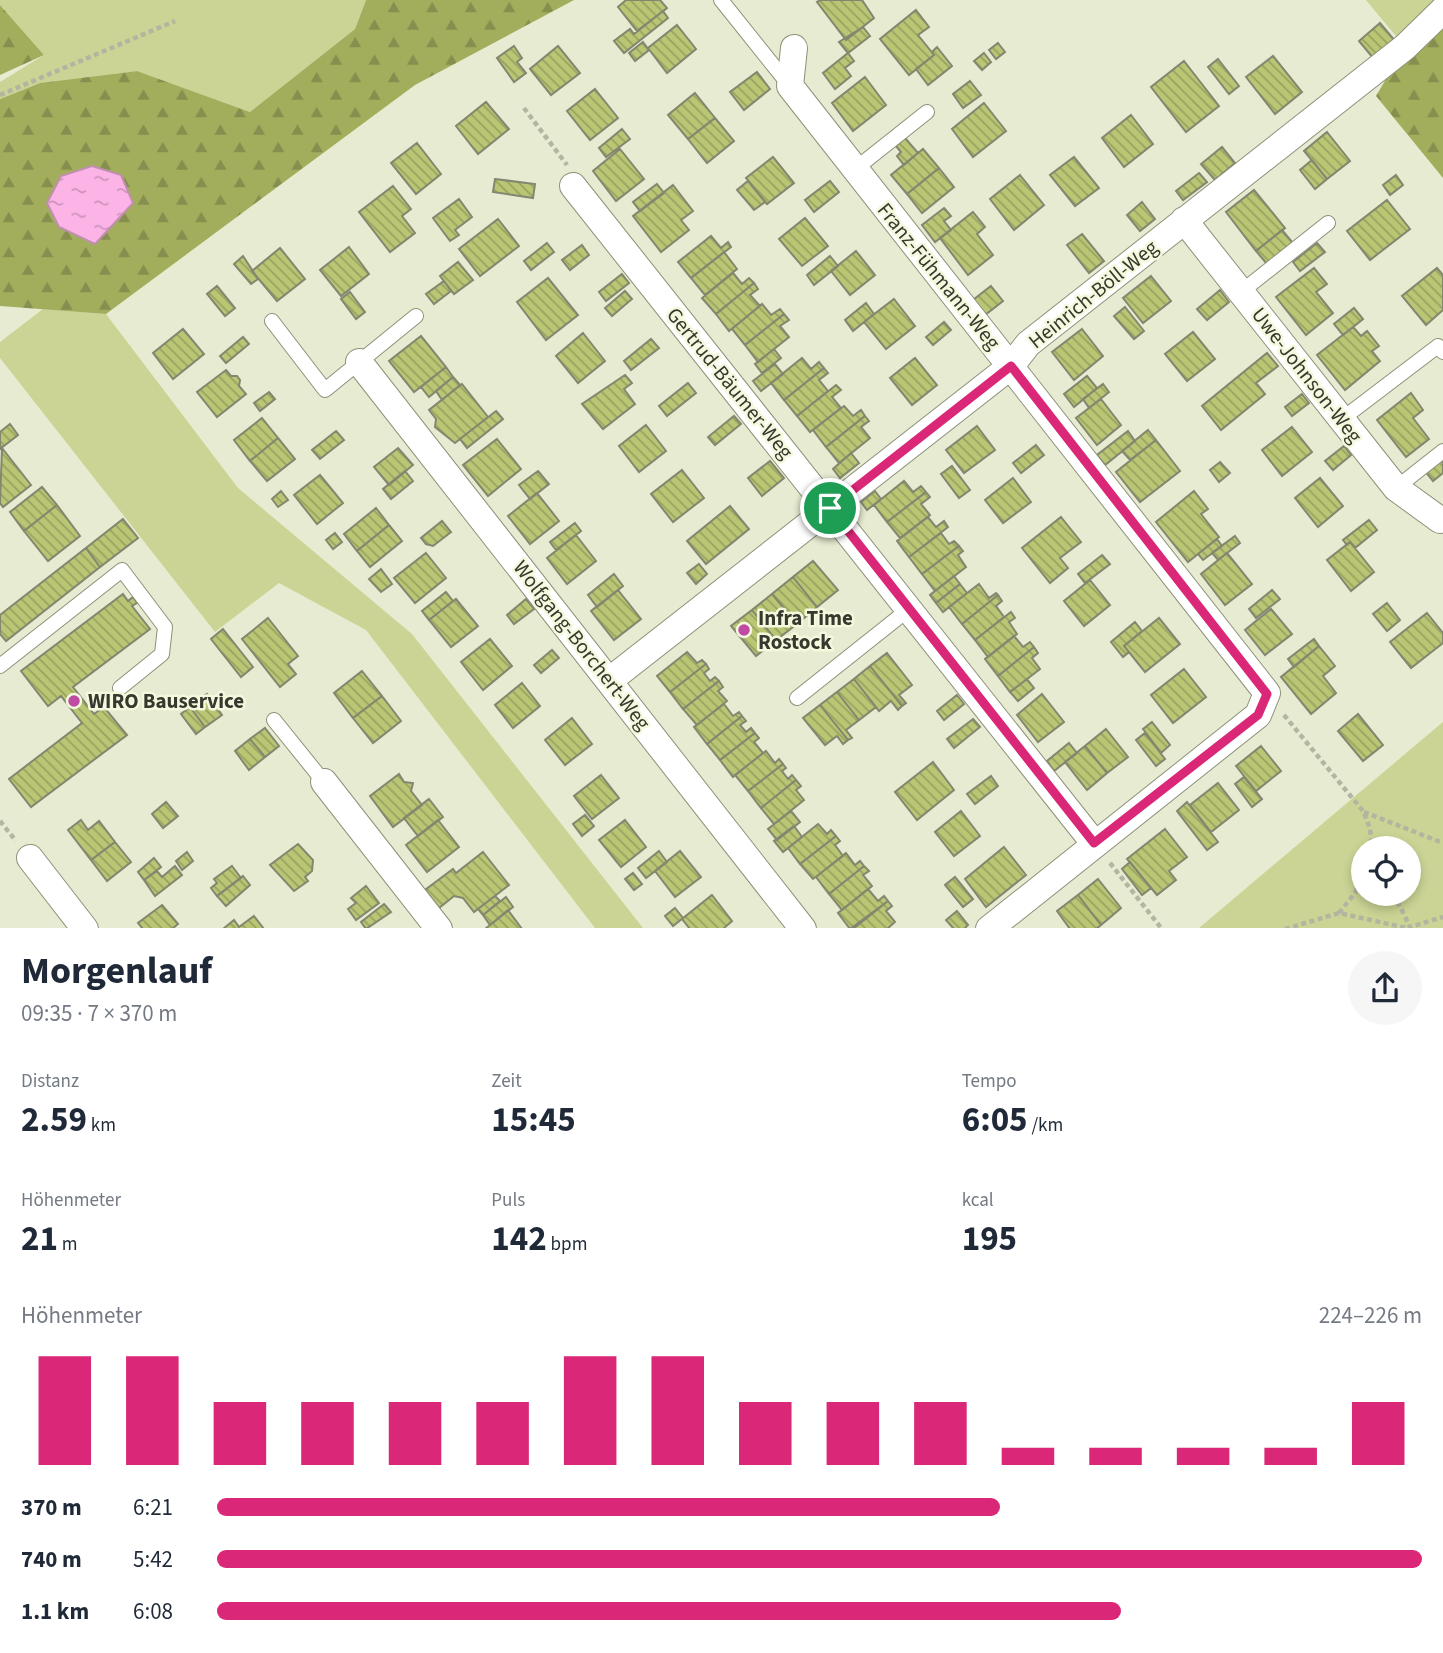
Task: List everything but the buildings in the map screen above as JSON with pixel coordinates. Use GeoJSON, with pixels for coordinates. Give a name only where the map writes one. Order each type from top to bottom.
{"type":"FeatureCollection","features":[{"type":"Feature","properties":{"kind":"street","name":"Heinrich-Böll-Weg"},"geometry":{"type":"LineString","coordinates":[[610,680],[1011,366],[1028,344],[1405,47],[1443,10]]}},
{"type":"Feature","properties":{"kind":"street"},"geometry":{"type":"LineString","coordinates":[[790,86],[794,48]]}},
{"type":"Feature","properties":{"kind":"street","name":"Franz-Fühmann-Weg"},"geometry":{"type":"LineString","coordinates":[[790,86],[1267,694]]}},
{"type":"Feature","properties":{"kind":"street","name":"Gertrud-Bäumer-Weg"},"geometry":{"type":"LineString","coordinates":[[573,186],[1094,843]]}},
{"type":"Feature","properties":{"kind":"street","name":"Uwe-Johnson-Weg"},"geometry":{"type":"LineString","coordinates":[[1184,220],[1396,488],[1442,519]]}},
{"type":"Feature","properties":{"kind":"street","name":"Wolfgang-Borchert-Weg"},"geometry":{"type":"LineString","coordinates":[[359,362],[802,928]]}},
{"type":"Feature","properties":{"kind":"street"},"geometry":{"type":"LineString","coordinates":[[990,928],[1258,715],[1267,694]]}},
{"type":"Feature","properties":{"kind":"street"},"geometry":{"type":"LineString","coordinates":[[324,782],[438,928]]}},
{"type":"Feature","properties":{"kind":"street"},"geometry":{"type":"LineString","coordinates":[[30,858],[84,928]]}},
{"type":"Feature","properties":{"kind":"lane"},"geometry":{"type":"LineString","coordinates":[[721,0],[790,86]]}},
{"type":"Feature","properties":{"kind":"lane"},"geometry":{"type":"LineString","coordinates":[[854,170],[927,112]]}},
{"type":"Feature","properties":{"kind":"lane"},"geometry":{"type":"LineString","coordinates":[[1241,292],[1328,223]]}},
{"type":"Feature","properties":{"kind":"lane"},"geometry":{"type":"LineString","coordinates":[[272,321],[325,390],[416,316]]}},
{"type":"Feature","properties":{"kind":"lane"},"geometry":{"type":"LineString","coordinates":[[1342,419],[1438,345],[1443,352]]}},
{"type":"Feature","properties":{"kind":"lane"},"geometry":{"type":"LineString","coordinates":[[1396,488],[1443,451]]}},
{"type":"Feature","properties":{"kind":"lane"},"geometry":{"type":"LineString","coordinates":[[0,666],[122,570],[165,626],[162,654],[120,688]]}},
{"type":"Feature","properties":{"kind":"lane"},"geometry":{"type":"LineString","coordinates":[[797,698],[909,609]]}},
{"type":"Feature","properties":{"kind":"lane"},"geometry":{"type":"LineString","coordinates":[[274,720],[324,782]]}},
{"type":"Feature","properties":{"kind":"path"},"geometry":{"type":"LineString","coordinates":[[0,95],[175,20]]}},
{"type":"Feature","properties":{"kind":"path"},"geometry":{"type":"LineString","coordinates":[[524,108],[568,167],[573,186]]}},
{"type":"Feature","properties":{"kind":"path"},"geometry":{"type":"LineString","coordinates":[[1267,694],[1363,811],[1371,836]]}},
{"type":"Feature","properties":{"kind":"path"},"geometry":{"type":"LineString","coordinates":[[1363,811],[1443,843]]}},
{"type":"Feature","properties":{"kind":"path"},"geometry":{"type":"LineString","coordinates":[[1094,843],[1161,928]]}},
{"type":"Feature","properties":{"kind":"path"},"geometry":{"type":"LineString","coordinates":[[1339,913],[1351,898]]}},
{"type":"Feature","properties":{"kind":"path"},"geometry":{"type":"LineString","coordinates":[[1400,906],[1411,928]]}},
{"type":"Feature","properties":{"kind":"path"},"geometry":{"type":"LineString","coordinates":[[1288,928],[1339,913],[1411,928],[1443,917]]}},
{"type":"Feature","properties":{"kind":"green space"},"geometry":{"type":"Polygon","coordinates":[[[0,0],[366,0],[355,29],[250,112],[137,71],[40,83],[0,99],[0,82],[44,55],[0,5],[0,0]]]}},
{"type":"Feature","properties":{"kind":"green space"},"geometry":{"type":"Polygon","coordinates":[[[366,0],[574,0],[415,85],[106,314],[0,306],[0,99],[40,83],[137,71],[250,112],[355,29],[366,0]]]}},
{"type":"Feature","properties":{"kind":"green space"},"geometry":{"type":"Polygon","coordinates":[[[1366,0],[1443,0],[1405,47],[1366,0]]]}},
{"type":"Feature","properties":{"kind":"green space"},"geometry":{"type":"Polygon","coordinates":[[[0,5],[44,55],[0,75],[0,5]]]}},
{"type":"Feature","properties":{"kind":"green space"},"geometry":{"type":"Polygon","coordinates":[[[1443,10],[1443,178],[1376,96],[1405,47],[1443,10]]]}},
{"type":"Feature","properties":{"kind":"green space"},"geometry":{"type":"Polygon","coordinates":[[[43,309],[106,314],[238,488],[412,634],[643,928],[595,928],[366,630],[279,583],[215,632],[0,358],[0,342],[43,309]]]}},
{"type":"Feature","properties":{"kind":"green space"},"geometry":{"type":"Polygon","coordinates":[[[1443,722],[1443,928],[1199,928],[1443,722]]]}},
{"type":"Feature","properties":{"kind":"water"},"geometry":{"type":"Polygon","coordinates":[[[92,166],[121,175],[133,203],[95,244],[59,227],[47,203],[61,176],[92,166]]]}},
{"type":"Feature","properties":{"kind":"place","name":"Infra Time Rostock"},"geometry":{"type":"Point","coordinates":[744,630]}},
{"type":"Feature","properties":{"kind":"place","name":"WIRO Bauservice"},"geometry":{"type":"Point","coordinates":[74,701]}},
{"type":"Feature","properties":{"kind":"route"},"geometry":{"type":"LineString","coordinates":[[1011,366],[1267,694],[1265,704],[1258,715],[1094,843],[830,508],[1011,366]]}}]}
